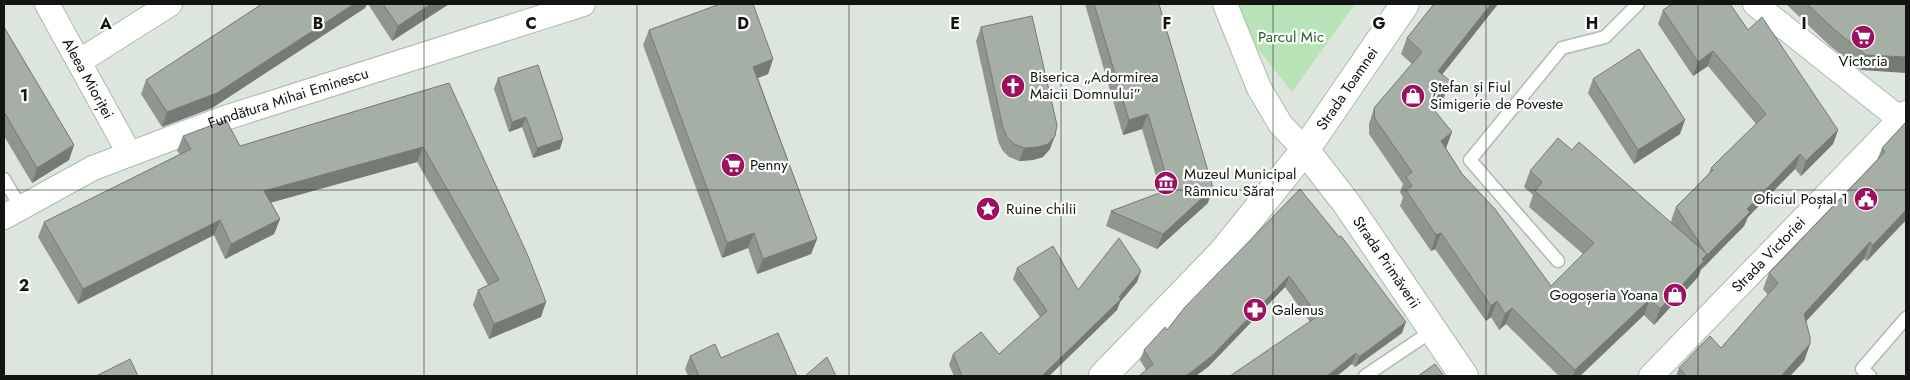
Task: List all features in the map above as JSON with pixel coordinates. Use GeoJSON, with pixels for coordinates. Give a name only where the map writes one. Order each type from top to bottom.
{"type":"FeatureCollection","features":[{"type":"Feature","properties":{"kind":"street","name":"Aleea Mioriței"},"geometry":{"type":"LineString","coordinates":[[47,4],[129,153]]}},
{"type":"Feature","properties":{"kind":"street"},"geometry":{"type":"LineString","coordinates":[[80,61],[170,4]]}},
{"type":"Feature","properties":{"kind":"street","name":"Fundătura Mihai Eminescu"},"geometry":{"type":"LineString","coordinates":[[12,213],[93,168],[224,118],[583,4]]}},
{"type":"Feature","properties":{"kind":"street"},"geometry":{"type":"LineString","coordinates":[[1224,4],[1259,88],[1281,125],[1305,150]]}},
{"type":"Feature","properties":{"kind":"street","name":"Strada Toamnei"},"geometry":{"type":"LineString","coordinates":[[1103,376],[1222,253],[1305,150],[1405,4]]}},
{"type":"Feature","properties":{"kind":"street"},"geometry":{"type":"LineString","coordinates":[[1755,4],[1903,116]]}},
{"type":"Feature","properties":{"kind":"street","name":"Strada Victoriei"},"geometry":{"type":"LineString","coordinates":[[1651,376],[1903,116]]}},
{"type":"Feature","properties":{"kind":"street","name":"Strada Primăverii"},"geometry":{"type":"LineString","coordinates":[[1305,150],[1347,204],[1464,376]]}},
{"type":"Feature","properties":{"kind":"lane"},"geometry":{"type":"LineString","coordinates":[[1558,261],[1470,160],[1562,48],[1605,37],[1638,4]]}},
{"type":"Feature","properties":{"kind":"lane"},"geometry":{"type":"LineString","coordinates":[[4,178],[12,213]]}},
{"type":"Feature","properties":{"kind":"lane"},"geometry":{"type":"LineString","coordinates":[[1870,376],[1862,369],[1906,318]]}},
{"type":"Feature","properties":{"kind":"lane"},"geometry":{"type":"LineString","coordinates":[[1365,376],[1432,331]]}},
{"type":"Feature","properties":{"kind":"green space","name":"Parcul Mic"},"geometry":{"type":"Polygon","coordinates":[[[1239,4],[1355,4],[1292,92],[1253,43],[1239,4]]]}},
{"type":"Feature","properties":{"kind":"building"},"geometry":{"type":"Polygon","coordinates":[[[262,4],[354,4],[217,93],[167,112],[146,80],[262,4]]]}},
{"type":"Feature","properties":{"kind":"building"},"geometry":{"type":"Polygon","coordinates":[[[383,4],[431,4],[398,26],[383,4]]]}},
{"type":"Feature","properties":{"kind":"building","name":"Penny"},"geometry":{"type":"Polygon","coordinates":[[[720,4],[753,4],[773,59],[753,67],[817,239],[763,259],[754,233],[727,243],[649,30],[720,4]]]}},
{"type":"Feature","properties":{"kind":"building"},"geometry":{"type":"Polygon","coordinates":[[[1094,4],[1159,4],[1213,188],[1163,234],[1111,211],[1170,189],[1148,114],[1129,120],[1094,4]]]}},
{"type":"Feature","properties":{"kind":"building"},"geometry":{"type":"Polygon","coordinates":[[[1434,4],[1491,4],[1438,71],[1450,81],[1430,105],[1452,132],[1441,141],[1462,174],[1495,209],[1551,286],[1594,243],[1535,191],[1542,182],[1530,171],[1558,138],[1572,150],[1579,142],[1707,254],[1702,259],[1704,261],[1660,309],[1650,299],[1575,370],[1512,308],[1505,314],[1497,301],[1491,306],[1441,233],[1436,235],[1406,190],[1412,186],[1406,177],[1412,172],[1375,119],[1374,108],[1422,52],[1407,38],[1434,4]]]}},
{"type":"Feature","properties":{"kind":"building"},"geometry":{"type":"Polygon","coordinates":[[[1672,4],[1730,4],[1748,30],[1762,17],[1838,130],[1806,161],[1800,154],[1747,209],[1750,212],[1707,255],[1676,207],[1713,170],[1711,168],[1766,114],[1713,51],[1698,62],[1663,10],[1672,4]]]}},
{"type":"Feature","properties":{"kind":"building","name":"Victoria"},"geometry":{"type":"Polygon","coordinates":[[[1807,4],[1906,4],[1906,57],[1866,55],[1807,4]]]}},
{"type":"Feature","properties":{"kind":"building","name":"Biserica „Adormirea Maicii Domnului”"},"geometry":{"type":"Polygon","coordinates":[[[1032,16],[1057,125],[1055,136],[1048,144],[1024,148],[1014,144],[1007,137],[1003,128],[981,27],[1032,16]]]}},
{"type":"Feature","properties":{"kind":"building"},"geometry":{"type":"Polygon","coordinates":[[[4,27],[74,145],[37,168],[4,112],[4,27]]]}},
{"type":"Feature","properties":{"kind":"building"},"geometry":{"type":"Polygon","coordinates":[[[1639,49],[1685,120],[1638,150],[1593,79],[1639,49]]]}},
{"type":"Feature","properties":{"kind":"building"},"geometry":{"type":"Polygon","coordinates":[[[538,65],[563,139],[537,148],[526,117],[512,122],[498,78],[538,65]]]}},
{"type":"Feature","properties":{"kind":"building"},"geometry":{"type":"Polygon","coordinates":[[[449,83],[528,256],[546,302],[494,324],[478,290],[499,280],[423,147],[264,191],[280,219],[231,244],[220,220],[83,289],[44,222],[191,149],[183,136],[226,120],[240,146],[449,83]]]}},
{"type":"Feature","properties":{"kind":"building"},"geometry":{"type":"Polygon","coordinates":[[[1906,122],[1906,210],[1873,245],[1870,242],[1804,314],[1810,344],[1781,376],[1686,376],[1679,368],[1710,336],[1721,348],[1778,283],[1769,273],[1885,152],[1882,148],[1906,122]]]}},
{"type":"Feature","properties":{"kind":"building"},"geometry":{"type":"Polygon","coordinates":[[[1300,189],[1339,237],[1341,236],[1406,322],[1359,357],[1356,353],[1327,376],[1230,376],[1318,316],[1289,276],[1212,356],[1186,376],[1139,376],[1153,364],[1144,350],[1165,327],[1167,330],[1185,307],[1300,189]]]}},
{"type":"Feature","properties":{"kind":"building"},"geometry":{"type":"Polygon","coordinates":[[[1119,238],[1141,271],[1119,297],[1121,299],[1042,376],[962,376],[953,354],[981,332],[999,354],[1047,311],[1017,268],[1053,246],[1078,290],[1119,238]]]}},
{"type":"Feature","properties":{"kind":"building"},"geometry":{"type":"Polygon","coordinates":[[[778,333],[797,376],[699,376],[690,356],[715,344],[721,358],[778,333]]]}},
{"type":"Feature","properties":{"kind":"building"},"geometry":{"type":"Polygon","coordinates":[[[827,357],[836,376],[805,376],[827,357]]]}},
{"type":"Feature","properties":{"kind":"building"},"geometry":{"type":"Polygon","coordinates":[[[130,359],[138,376],[96,376],[130,359]]]}},
{"type":"Feature","properties":{"kind":"building"},"geometry":{"type":"Polygon","coordinates":[[[1435,364],[1444,376],[1418,376],[1435,364]]]}},
{"type":"Feature","properties":{"kind":"place","name":"Victoria"},"geometry":{"type":"Point","coordinates":[1863,37]}},
{"type":"Feature","properties":{"kind":"place","name":"Biserica „Adormirea Maicii Domnului”"},"geometry":{"type":"Point","coordinates":[1013,86]}},
{"type":"Feature","properties":{"kind":"place","name":"Ștefan și Fiul Simigerie de Poveste"},"geometry":{"type":"Point","coordinates":[1413,96]}},
{"type":"Feature","properties":{"kind":"place","name":"Penny"},"geometry":{"type":"Point","coordinates":[733,165]}},
{"type":"Feature","properties":{"kind":"place","name":"Muzeul Municipal Râmnicu Sărat"},"geometry":{"type":"Point","coordinates":[1166,183]}},
{"type":"Feature","properties":{"kind":"place","name":"Oficiul Poștal 1"},"geometry":{"type":"Point","coordinates":[1866,199]}},
{"type":"Feature","properties":{"kind":"place","name":"Ruine chilii"},"geometry":{"type":"Point","coordinates":[988,209]}},
{"type":"Feature","properties":{"kind":"place","name":"Gogoșeria Yoana"},"geometry":{"type":"Point","coordinates":[1675,295]}},
{"type":"Feature","properties":{"kind":"place","name":"Galenus"},"geometry":{"type":"Point","coordinates":[1255,310]}}]}
